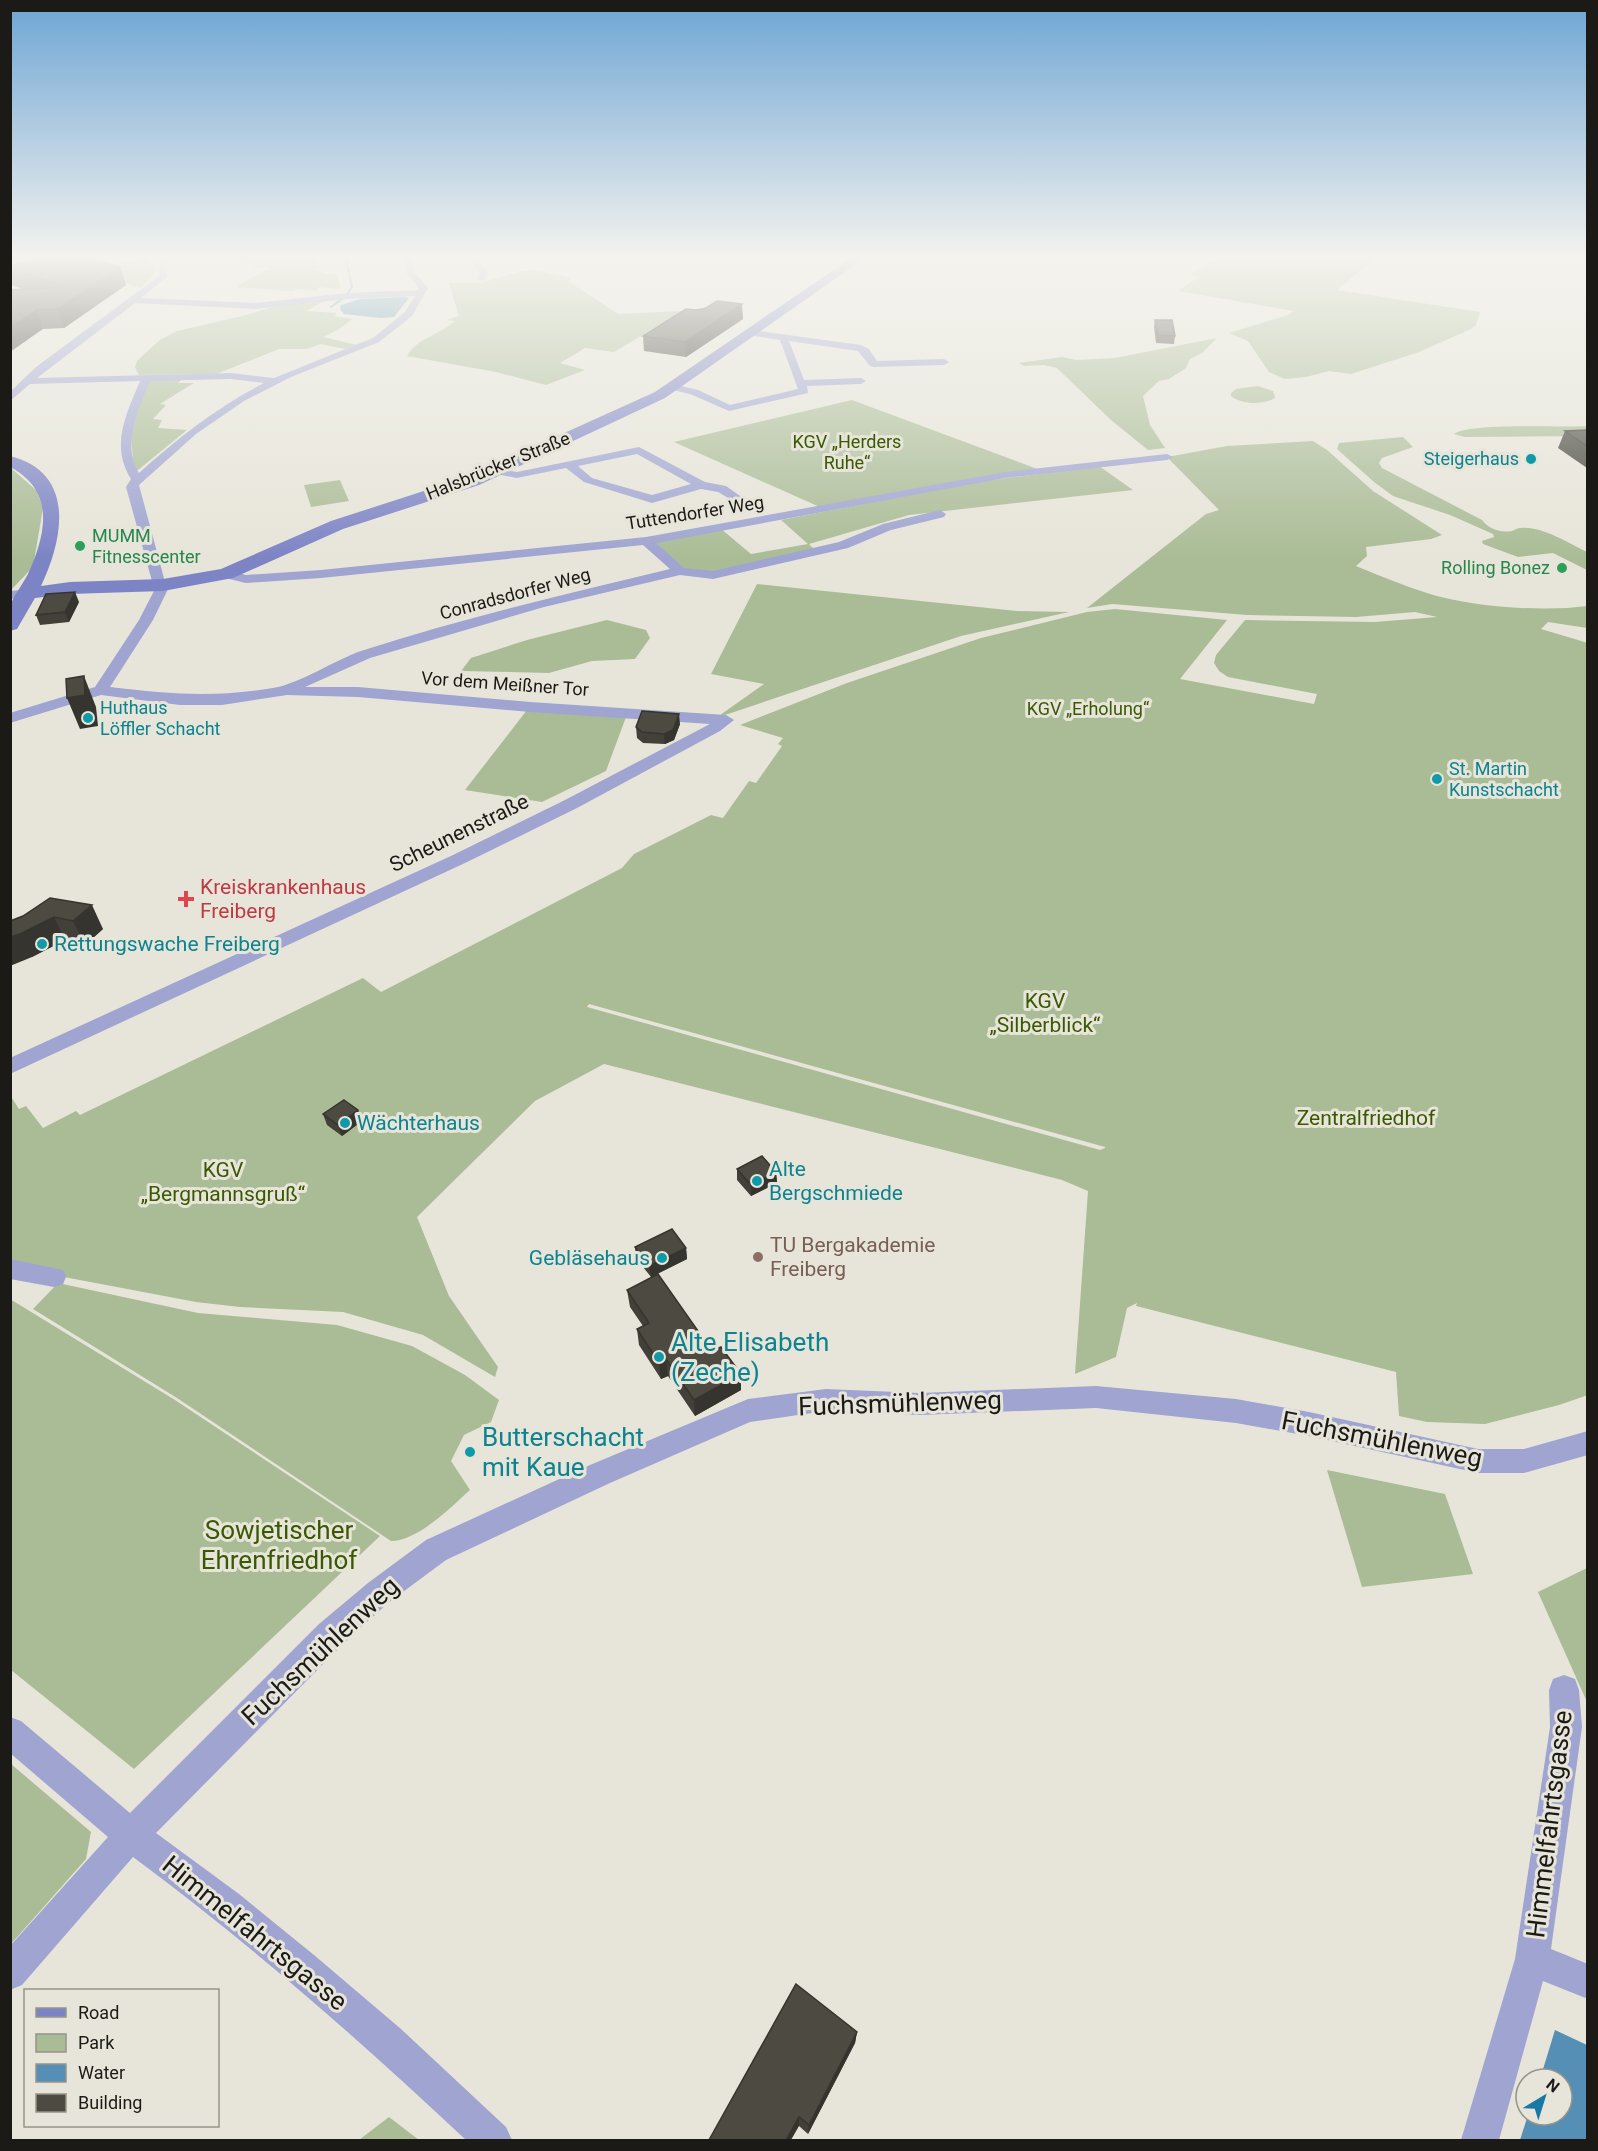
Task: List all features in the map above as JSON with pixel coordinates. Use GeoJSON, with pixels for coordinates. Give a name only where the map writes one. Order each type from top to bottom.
{"type":"FeatureCollection","features":[{"type":"Feature","properties":{"kind":"main road","name":"Halsbrücker Straße"},"geometry":{"type":"LineString","coordinates":[[17,596],[78,588],[160,585],[226,574],[338,525],[464,484],[495,471],[619,415],[673,387],[714,358]]}},
{"type":"Feature","properties":{"kind":"main road"},"geometry":{"type":"LineString","coordinates":[[10,461],[40,481],[51,501],[50,538],[17,596],[10,625]]}},
{"type":"Feature","properties":{"kind":"street"},"geometry":{"type":"LineString","coordinates":[[10,398],[55,358]]}},
{"type":"Feature","properties":{"kind":"street"},"geometry":{"type":"LineString","coordinates":[[10,718],[100,690],[146,620],[160,585],[144,519],[132,487],[137,479],[213,416],[276,381],[331,358]]}},
{"type":"Feature","properties":{"kind":"street"},"geometry":{"type":"LineString","coordinates":[[673,387],[694,392],[729,408],[804,391],[790,358]]}},
{"type":"Feature","properties":{"kind":"street"},"geometry":{"type":"LineString","coordinates":[[871,358],[874,364],[944,362]]}},
{"type":"Feature","properties":{"kind":"street"},"geometry":{"type":"LineString","coordinates":[[28,381],[231,376],[276,381]]}},
{"type":"Feature","properties":{"kind":"street"},"geometry":{"type":"LineString","coordinates":[[137,479],[129,466],[126,428],[146,378]]}},
{"type":"Feature","properties":{"kind":"street"},"geometry":{"type":"LineString","coordinates":[[800,383],[861,381]]}},
{"type":"Feature","properties":{"kind":"street"},"geometry":{"type":"LineString","coordinates":[[495,471],[517,474],[639,450],[701,485]]}},
{"type":"Feature","properties":{"kind":"street","name":"Tuttendorfer Weg"},"geometry":{"type":"LineString","coordinates":[[226,574],[246,579],[342,572],[646,541],[1005,476],[1167,457]]}},
{"type":"Feature","properties":{"kind":"street"},"geometry":{"type":"LineString","coordinates":[[568,464],[588,480],[652,499],[701,485],[722,489],[744,504]]}},
{"type":"Feature","properties":{"kind":"street","name":"Conradsdorfer Weg"},"geometry":{"type":"LineString","coordinates":[[100,690],[180,700],[222,700],[280,692],[342,664],[394,645],[540,604],[680,571],[713,575],[843,545],[887,528],[940,514]]}},
{"type":"Feature","properties":{"kind":"street"},"geometry":{"type":"LineString","coordinates":[[646,541],[680,571]]}},
{"type":"Feature","properties":{"kind":"street","name":"Vor dem Meißner Tor"},"geometry":{"type":"LineString","coordinates":[[280,692],[358,692],[530,707],[726,720]]}},
{"type":"Feature","properties":{"kind":"street","name":"Scheunenstraße"},"geometry":{"type":"LineString","coordinates":[[10,1067],[483,847],[571,804],[726,720]]}},
{"type":"Feature","properties":{"kind":"street"},"geometry":{"type":"LineString","coordinates":[[10,1269],[54,1277]]}},
{"type":"Feature","properties":{"kind":"street","name":"Fuchsmühlenweg"},"geometry":{"type":"LineString","coordinates":[[10,1973],[131,1835],[330,1635],[378,1593],[436,1550],[600,1474],[748,1411],[826,1400],[921,1404],[1089,1397],[1236,1411],[1309,1424],[1478,1461],[1524,1461],[1587,1443]]}},
{"type":"Feature","properties":{"kind":"street","name":"Himmelfahrtsgasse"},"geometry":{"type":"LineString","coordinates":[[1480,2140],[1532,1959],[1566,1727],[1564,1690]]}},
{"type":"Feature","properties":{"kind":"street","name":"Himmelfahrtsgasse"},"geometry":{"type":"LineString","coordinates":[[10,1732],[131,1835],[226,1906],[302,1967],[493,2140]]}},
{"type":"Feature","properties":{"kind":"street","name":"Himmelfahrtsgasse"},"geometry":{"type":"LineString","coordinates":[[1532,1959],[1587,1982]]}},
{"type":"Feature","properties":{"kind":"green space"},"geometry":{"type":"Polygon","coordinates":[[[140,358],[255,358],[216,374],[139,375],[135,367],[140,358]]]}},
{"type":"Feature","properties":{"kind":"green space"},"geometry":{"type":"Polygon","coordinates":[[[420,358],[568,358],[560,363],[585,370],[546,385],[496,372],[420,358]]]}},
{"type":"Feature","properties":{"kind":"green space"},"geometry":{"type":"Polygon","coordinates":[[[1052,358],[1191,358],[1186,368],[1169,379],[1159,381],[1143,396],[1150,425],[1165,448],[1148,450],[1111,420],[1057,368],[1044,365],[1024,366],[1019,363],[1052,358]]]}},
{"type":"Feature","properties":{"kind":"green space"},"geometry":{"type":"Polygon","coordinates":[[[1260,358],[1399,358],[1351,374],[1329,371],[1285,379],[1269,372],[1260,358]]]}},
{"type":"Feature","properties":{"kind":"green space"},"geometry":{"type":"Polygon","coordinates":[[[182,379],[178,383],[194,383],[160,404],[166,405],[153,419],[162,420],[158,428],[187,430],[138,470],[134,470],[130,425],[148,380],[182,379]]]}},
{"type":"Feature","properties":{"kind":"green space"},"geometry":{"type":"Polygon","coordinates":[[[1258,386],[1273,391],[1275,398],[1253,403],[1231,396],[1236,389],[1258,386]]]}},
{"type":"Feature","properties":{"kind":"green space","name":"KGV „Herders Ruhe“"},"geometry":{"type":"Polygon","coordinates":[[[852,400],[1040,470],[822,508],[674,442],[852,400]]]}},
{"type":"Feature","properties":{"kind":"green space"},"geometry":{"type":"Polygon","coordinates":[[[1587,426],[1587,436],[1465,437],[1454,434],[1478,428],[1587,426]]]}},
{"type":"Feature","properties":{"kind":"green space"},"geometry":{"type":"Polygon","coordinates":[[[1403,437],[1413,447],[1382,458],[1379,463],[1382,468],[1482,520],[1495,530],[1512,531],[1529,528],[1546,532],[1563,540],[1587,552],[1587,570],[1553,553],[1518,557],[1483,544],[1482,541],[1494,537],[1493,534],[1450,515],[1393,496],[1337,449],[1339,443],[1403,437]]]}},
{"type":"Feature","properties":{"kind":"green space"},"geometry":{"type":"Polygon","coordinates":[[[1313,441],[1327,450],[1373,491],[1442,535],[1431,539],[1366,547],[1367,556],[1356,566],[1430,594],[1466,602],[1530,608],[1587,606],[1587,628],[1548,622],[1541,629],[1588,643],[1588,1395],[1485,1424],[1427,1422],[1399,1416],[1396,1372],[1136,1306],[1137,1303],[1127,1308],[1116,1357],[1075,1374],[1088,1191],[1062,1180],[604,1064],[535,1101],[417,1217],[449,1296],[498,1367],[495,1377],[423,1335],[343,1312],[240,1307],[196,1302],[11,1267],[10,1095],[19,1109],[26,1106],[43,1128],[76,1111],[80,1115],[363,978],[381,992],[622,868],[634,854],[711,815],[723,818],[749,781],[756,783],[782,746],[778,744],[783,738],[740,725],[847,683],[981,638],[1087,612],[1115,609],[1227,620],[1180,679],[1314,704],[1317,694],[1228,677],[1219,671],[1214,663],[1216,655],[1245,620],[1375,622],[1437,617],[1415,612],[1356,617],[1247,615],[1112,604],[1087,608],[1206,514],[1219,510],[1167,457],[1227,446],[1313,441]],[[589,1004],[587,1007],[1100,1150],[1105,1147],[589,1004]]]}},
{"type":"Feature","properties":{"kind":"green space"},"geometry":{"type":"Polygon","coordinates":[[[1099,466],[1133,490],[909,515],[809,544],[816,551],[713,575],[680,571],[646,541],[720,528],[751,554],[808,544],[781,520],[977,482],[1099,466]]]}},
{"type":"Feature","properties":{"kind":"green space"},"geometry":{"type":"Polygon","coordinates":[[[11,468],[37,491],[43,508],[33,567],[11,590],[11,468]]]}},
{"type":"Feature","properties":{"kind":"green space"},"geometry":{"type":"Polygon","coordinates":[[[340,480],[349,501],[311,507],[304,485],[340,480]]]}},
{"type":"Feature","properties":{"kind":"green space"},"geometry":{"type":"Polygon","coordinates":[[[757,584],[1017,611],[1069,612],[961,636],[716,718],[764,684],[711,674],[757,584]]]}},
{"type":"Feature","properties":{"kind":"green space"},"geometry":{"type":"Polygon","coordinates":[[[607,620],[646,630],[650,638],[635,659],[592,661],[549,673],[461,671],[471,658],[527,640],[607,620]]]}},
{"type":"Feature","properties":{"kind":"green space"},"geometry":{"type":"Polygon","coordinates":[[[527,710],[626,717],[606,771],[542,802],[465,790],[527,710]]]}},
{"type":"Feature","properties":{"kind":"green space"},"geometry":{"type":"Polygon","coordinates":[[[58,1283],[198,1313],[337,1325],[412,1346],[465,1375],[499,1400],[491,1422],[464,1435],[451,1461],[470,1490],[444,1514],[423,1529],[401,1540],[391,1541],[177,1398],[33,1309],[58,1283]]]}},
{"type":"Feature","properties":{"kind":"green space","name":"Sowjetischer Ehrenfriedhof"},"geometry":{"type":"Polygon","coordinates":[[[10,1299],[175,1400],[380,1536],[134,1769],[11,1670],[10,1299]]]}},
{"type":"Feature","properties":{"kind":"green space"},"geometry":{"type":"Polygon","coordinates":[[[1327,1470],[1445,1494],[1473,1574],[1362,1587],[1327,1470]]]}},
{"type":"Feature","properties":{"kind":"green space"},"geometry":{"type":"Polygon","coordinates":[[[1587,1568],[1587,1702],[1538,1592],[1587,1568]]]}},
{"type":"Feature","properties":{"kind":"green space"},"geometry":{"type":"Polygon","coordinates":[[[11,1764],[91,1832],[86,1859],[11,1944],[11,1764]]]}},
{"type":"Feature","properties":{"kind":"green space"},"geometry":{"type":"Polygon","coordinates":[[[389,2117],[419,2140],[359,2140],[389,2117]]]}},
{"type":"Feature","properties":{"kind":"water"},"geometry":{"type":"Polygon","coordinates":[[[1555,2030],[1587,2045],[1587,2140],[1520,2140],[1524,2127],[1574,2127],[1574,2067],[1544,2067],[1555,2030]]]}},
{"type":"Feature","properties":{"kind":"building"},"geometry":{"type":"Polygon","coordinates":[[[1587,430],[1587,446],[1565,431],[1587,430]]]}},
{"type":"Feature","properties":{"kind":"building"},"geometry":{"type":"Polygon","coordinates":[[[75,592],[65,612],[36,615],[46,594],[75,592]]]}},
{"type":"Feature","properties":{"kind":"building"},"geometry":{"type":"Polygon","coordinates":[[[84,676],[85,695],[67,698],[66,679],[84,676]]]}},
{"type":"Feature","properties":{"kind":"building"},"geometry":{"type":"Polygon","coordinates":[[[642,711],[679,714],[673,730],[664,734],[642,732],[636,727],[642,711]]]}},
{"type":"Feature","properties":{"kind":"building"},"geometry":{"type":"Polygon","coordinates":[[[50,898],[92,905],[73,921],[54,917],[10,937],[10,921],[23,916],[50,898]]]}},
{"type":"Feature","properties":{"kind":"building"},"geometry":{"type":"Polygon","coordinates":[[[344,1100],[358,1110],[338,1125],[323,1114],[344,1100]]]}},
{"type":"Feature","properties":{"kind":"building"},"geometry":{"type":"Polygon","coordinates":[[[762,1156],[776,1172],[751,1185],[737,1169],[762,1156]]]}},
{"type":"Feature","properties":{"kind":"building"},"geometry":{"type":"Polygon","coordinates":[[[672,1229],[686,1248],[649,1266],[635,1247],[672,1229]]]}},
{"type":"Feature","properties":{"kind":"building"},"geometry":{"type":"Polygon","coordinates":[[[658,1274],[712,1351],[721,1347],[741,1374],[694,1400],[666,1359],[659,1363],[637,1329],[649,1323],[627,1290],[658,1274]]]}},
{"type":"Feature","properties":{"kind":"building"},"geometry":{"type":"Polygon","coordinates":[[[796,1984],[857,2032],[809,2125],[799,2117],[786,2140],[709,2140],[796,1984]]]}},
{"type":"Feature","properties":{"kind":"place","name":"Steigerhaus"},"geometry":{"type":"Point","coordinates":[1531,459]}},
{"type":"Feature","properties":{"kind":"place","name":"MUMM Fitnesscenter"},"geometry":{"type":"Point","coordinates":[80,546]}},
{"type":"Feature","properties":{"kind":"place","name":"Rolling Bonez"},"geometry":{"type":"Point","coordinates":[1562,568]}},
{"type":"Feature","properties":{"kind":"place","name":"Huthaus Löffler Schacht"},"geometry":{"type":"Point","coordinates":[88,718]}},
{"type":"Feature","properties":{"kind":"place","name":"St. Martin Kunstschacht"},"geometry":{"type":"Point","coordinates":[1437,779]}},
{"type":"Feature","properties":{"kind":"place","name":"Kreiskrankenhaus Freiberg"},"geometry":{"type":"Point","coordinates":[186,899]}},
{"type":"Feature","properties":{"kind":"place","name":"Rettungswache Freiberg"},"geometry":{"type":"Point","coordinates":[42,944]}},
{"type":"Feature","properties":{"kind":"place","name":"Wächterhaus"},"geometry":{"type":"Point","coordinates":[345,1123]}},
{"type":"Feature","properties":{"kind":"place","name":"Alte Bergschmiede"},"geometry":{"type":"Point","coordinates":[757,1181]}},
{"type":"Feature","properties":{"kind":"place","name":"TU Bergakademie Freiberg"},"geometry":{"type":"Point","coordinates":[758,1257]}},
{"type":"Feature","properties":{"kind":"place","name":"Gebläsehaus"},"geometry":{"type":"Point","coordinates":[662,1258]}},
{"type":"Feature","properties":{"kind":"place","name":"Alte Elisabeth (Zeche)"},"geometry":{"type":"Point","coordinates":[659,1357]}},
{"type":"Feature","properties":{"kind":"place","name":"Butterschacht mit Kaue"},"geometry":{"type":"Point","coordinates":[470,1452]}},
{"type":"Feature","properties":{"kind":"park label","name":"KGV „Erholung“"},"geometry":{"type":"Point","coordinates":[1088,709]}},
{"type":"Feature","properties":{"kind":"park label","name":"KGV „Silberblick“"},"geometry":{"type":"Point","coordinates":[1045,1013]}},
{"type":"Feature","properties":{"kind":"park label","name":"Zentralfriedhof"},"geometry":{"type":"Point","coordinates":[1366,1118]}},
{"type":"Feature","properties":{"kind":"park label","name":"KGV „Bergmannsgruß“"},"geometry":{"type":"Point","coordinates":[223,1182]}}]}
